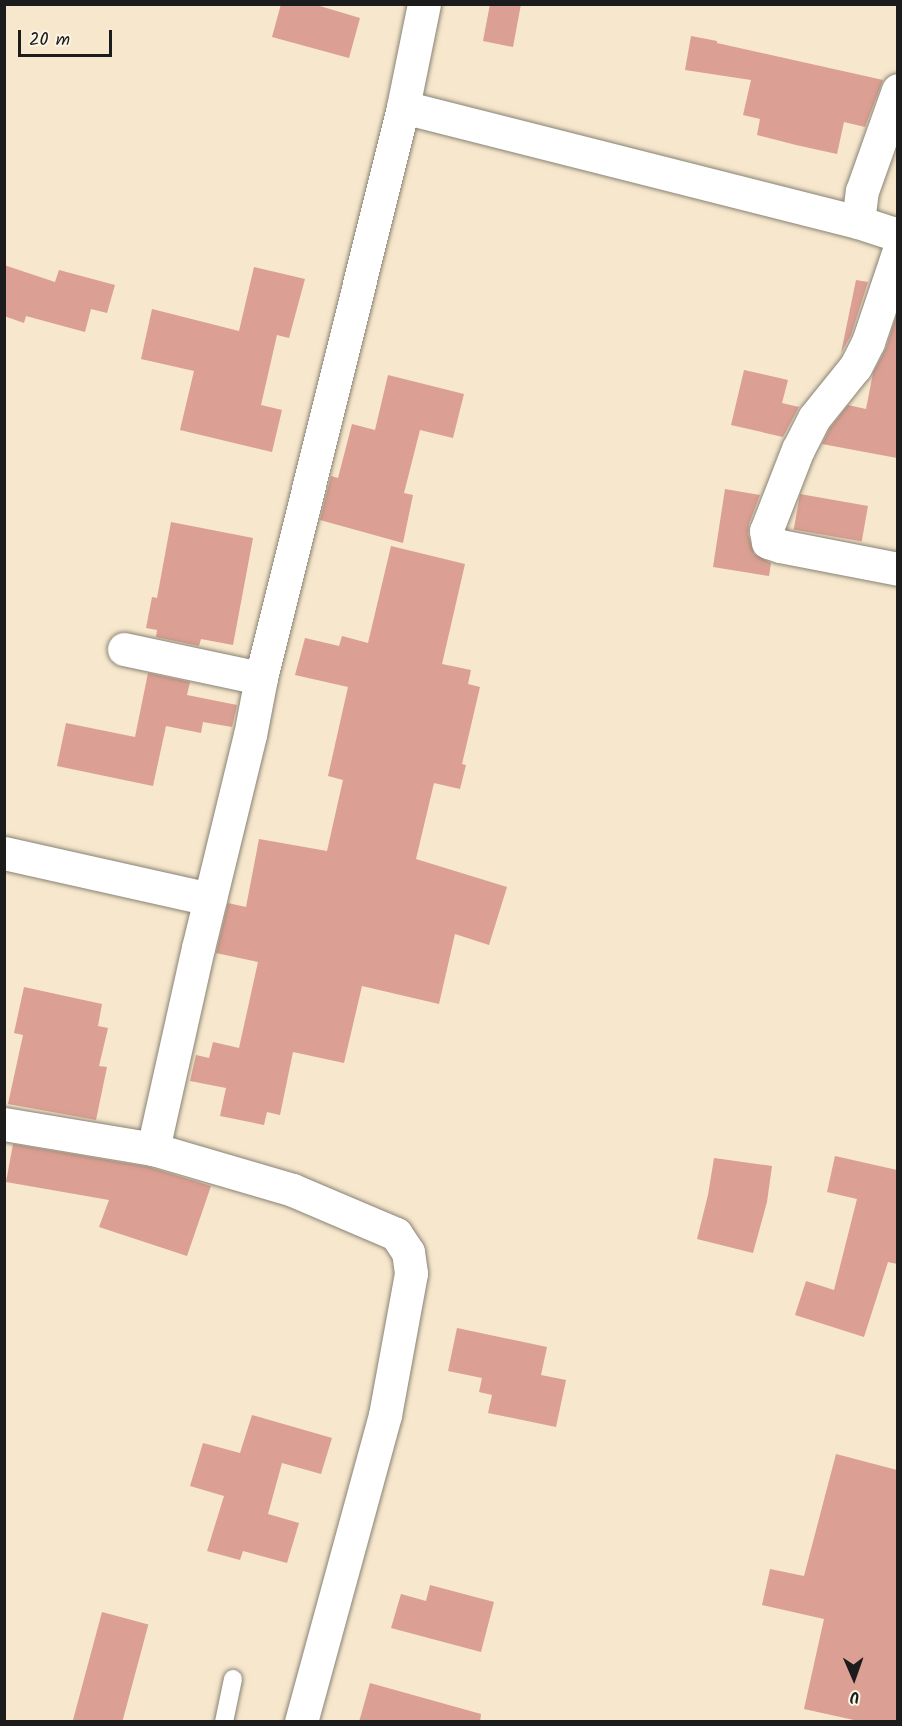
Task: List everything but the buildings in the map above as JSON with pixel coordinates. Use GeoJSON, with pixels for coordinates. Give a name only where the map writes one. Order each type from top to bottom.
{"type":"FeatureCollection","features":[{"type":"Feature","properties":{"kind":"street"},"geometry":{"type":"LineString","coordinates":[[153,1149],[250,735],[261,678],[402,107],[424,4]]}},
{"type":"Feature","properties":{"kind":"street"},"geometry":{"type":"LineString","coordinates":[[858,222],[862,191],[897,90]]}},
{"type":"Feature","properties":{"kind":"street"},"geometry":{"type":"LineString","coordinates":[[402,107],[858,222],[897,235]]}},
{"type":"Feature","properties":{"kind":"street"},"geometry":{"type":"LineString","coordinates":[[897,253],[868,342],[855,367],[814,418],[798,449],[766,531],[768,542],[780,546],[897,569]]}},
{"type":"Feature","properties":{"kind":"street"},"geometry":{"type":"LineString","coordinates":[[124,649],[261,678]]}},
{"type":"Feature","properties":{"kind":"street"},"geometry":{"type":"LineString","coordinates":[[4,853],[210,899]]}},
{"type":"Feature","properties":{"kind":"street"},"geometry":{"type":"LineString","coordinates":[[4,1124],[153,1149],[294,1190],[396,1234],[408,1252],[411,1273],[386,1415],[302,1722]]}},
{"type":"Feature","properties":{"kind":"lane"},"geometry":{"type":"LineString","coordinates":[[224,1722],[233,1679]]}}]}
